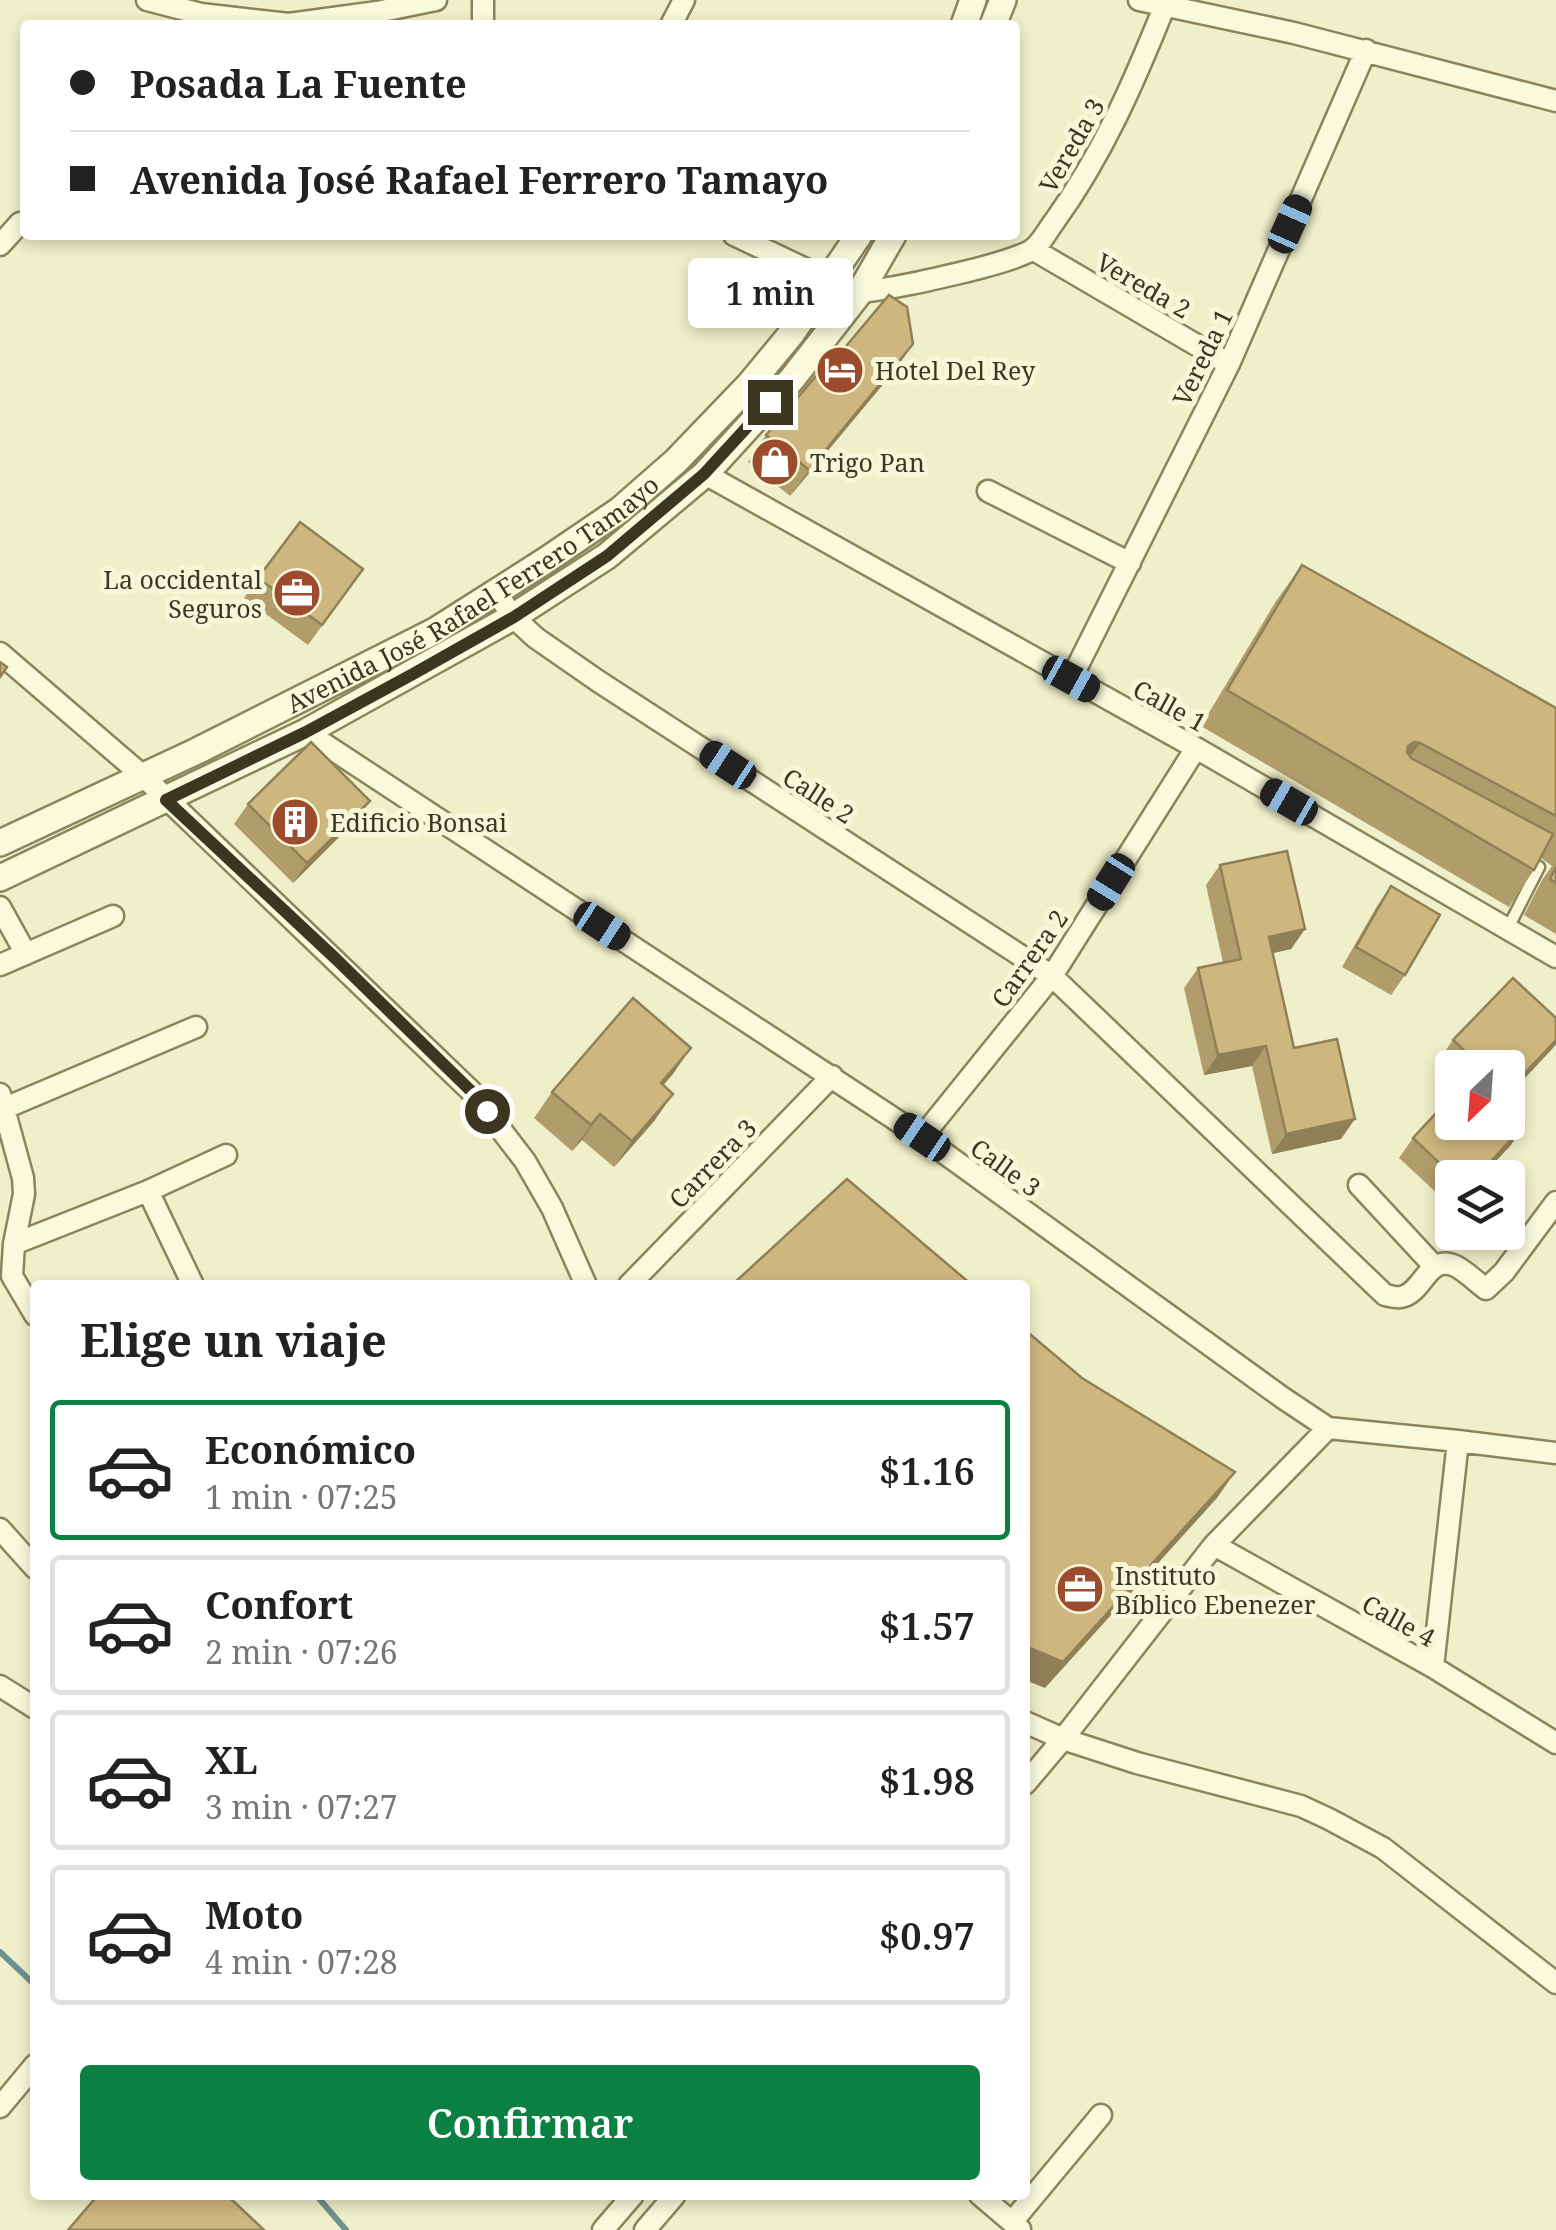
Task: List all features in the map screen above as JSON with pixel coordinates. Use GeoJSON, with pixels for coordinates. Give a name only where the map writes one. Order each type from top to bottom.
{"type":"FeatureCollection","features":[{"type":"Feature","properties":{"kind":"street"},"geometry":{"type":"LineString","coordinates":[[146,0],[268,20]]}},
{"type":"Feature","properties":{"kind":"street"},"geometry":{"type":"LineString","coordinates":[[308,20],[376,6],[436,0]]}},
{"type":"Feature","properties":{"kind":"street"},"geometry":{"type":"LineString","coordinates":[[1139,0],[1366,50],[1556,101]]}},
{"type":"Feature","properties":{"kind":"street","name":"Vereda 3"},"geometry":{"type":"LineString","coordinates":[[1034,250],[1112,128],[1165,5]]}},
{"type":"Feature","properties":{"kind":"street","name":"Vereda 1"},"geometry":{"type":"LineString","coordinates":[[1071,679],[1229,364],[1366,50]]}},
{"type":"Feature","properties":{"kind":"street"},"geometry":{"type":"LineString","coordinates":[[0,245],[20,223]]}},
{"type":"Feature","properties":{"kind":"street"},"geometry":{"type":"LineString","coordinates":[[745,240],[830,280]]}},
{"type":"Feature","properties":{"kind":"street","name":"Avenida José Rafael Ferrero Tamayo"},"geometry":{"type":"LineString","coordinates":[[0,843],[435,630],[620,510],[676,461],[749,386],[792,333],[857,240]]}},
{"type":"Feature","properties":{"kind":"street","name":"Avenida José Rafael Ferrero Tamayo"},"geometry":{"type":"LineString","coordinates":[[0,878],[306,732],[514,617],[607,556],[704,474],[792,379],[860,292],[889,240]]}},
{"type":"Feature","properties":{"kind":"street"},"geometry":{"type":"LineString","coordinates":[[860,292],[928,281],[1034,250]]}},
{"type":"Feature","properties":{"kind":"street","name":"Vereda 2"},"geometry":{"type":"LineString","coordinates":[[1034,250],[1229,364]]}},
{"type":"Feature","properties":{"kind":"street","name":"Calle 1"},"geometry":{"type":"LineString","coordinates":[[704,474],[1196,748],[1556,957]]}},
{"type":"Feature","properties":{"kind":"street"},"geometry":{"type":"LineString","coordinates":[[988,491],[1130,564]]}},
{"type":"Feature","properties":{"kind":"street","name":"Calle 2"},"geometry":{"type":"LineString","coordinates":[[496,592],[536,638],[598,681],[1052,976],[1385,1295],[1402,1297],[1434,1266]]}},
{"type":"Feature","properties":{"kind":"street"},"geometry":{"type":"LineString","coordinates":[[0,653],[143,776],[472,1092],[526,1161],[584,1280]]}},
{"type":"Feature","properties":{"kind":"street","name":"Calle 3"},"geometry":{"type":"LineString","coordinates":[[306,732],[922,1137],[1328,1428],[1556,1454]]}},
{"type":"Feature","properties":{"kind":"street","name":"Carrera 2"},"geometry":{"type":"LineString","coordinates":[[922,1137],[1052,976],[1196,748]]}},
{"type":"Feature","properties":{"kind":"street"},"geometry":{"type":"LineString","coordinates":[[0,907],[26,954]]}},
{"type":"Feature","properties":{"kind":"street"},"geometry":{"type":"LineString","coordinates":[[0,966],[113,916]]}},
{"type":"Feature","properties":{"kind":"street"},"geometry":{"type":"LineString","coordinates":[[30,1307],[12,1276],[24,1194],[3,1101],[196,1027]]}},
{"type":"Feature","properties":{"kind":"street","name":"Carrera 3"},"geometry":{"type":"LineString","coordinates":[[634,1280],[832,1076]]}},
{"type":"Feature","properties":{"kind":"street"},"geometry":{"type":"LineString","coordinates":[[14,1244],[226,1156]]}},
{"type":"Feature","properties":{"kind":"street"},"geometry":{"type":"LineString","coordinates":[[1359,1185],[1434,1266],[1457,1266],[1486,1289],[1504,1272],[1556,1202]]}},
{"type":"Feature","properties":{"kind":"street"},"geometry":{"type":"LineString","coordinates":[[148,1191],[191,1280]]}},
{"type":"Feature","properties":{"kind":"street"},"geometry":{"type":"LineString","coordinates":[[1030,1778],[1214,1545],[1328,1428]]}},
{"type":"Feature","properties":{"kind":"street"},"geometry":{"type":"LineString","coordinates":[[1432,1667],[1458,1441]]}},
{"type":"Feature","properties":{"kind":"street"},"geometry":{"type":"LineString","coordinates":[[0,1529],[30,1562]]}},
{"type":"Feature","properties":{"kind":"street","name":"Calle 4"},"geometry":{"type":"LineString","coordinates":[[1214,1545],[1432,1667],[1556,1743]]}},
{"type":"Feature","properties":{"kind":"street"},"geometry":{"type":"LineString","coordinates":[[0,1686],[30,1705]]}},
{"type":"Feature","properties":{"kind":"street"},"geometry":{"type":"LineString","coordinates":[[1030,1724],[1063,1739],[1301,1806],[1330,1819],[1383,1848],[1556,1983]]}},
{"type":"Feature","properties":{"kind":"street"},"geometry":{"type":"LineString","coordinates":[[2,2102],[30,2071]]}},
{"type":"Feature","properties":{"kind":"street"},"geometry":{"type":"LineString","coordinates":[[986,2200],[1017,2226],[1101,2115]]}},
{"type":"Feature","properties":{"kind":"street"},"geometry":{"type":"LineString","coordinates":[[603,2230],[629,2200]]}},
{"type":"Feature","properties":{"kind":"street"},"geometry":{"type":"LineString","coordinates":[[645,2230],[671,2200]]}},
{"type":"Feature","properties":{"kind":"lane"},"geometry":{"type":"LineString","coordinates":[[1507,929],[1544,869],[1513,854]]}},
{"type":"Feature","properties":{"kind":"building"},"geometry":{"type":"Polygon","coordinates":[[[889,295],[907,307],[913,344],[809,470],[766,435],[832,352],[837,357],[889,295]]]}},
{"type":"Feature","properties":{"kind":"building","name":"La occidental Seguros"},"geometry":{"type":"Polygon","coordinates":[[[300,522],[363,569],[322,625],[258,578],[300,522]]]}},
{"type":"Feature","properties":{"kind":"building"},"geometry":{"type":"Polygon","coordinates":[[[1302,565],[1556,708],[1556,816],[1420,743],[1408,746],[1407,752],[1411,758],[1553,834],[1534,870],[1227,690],[1302,565]]]}},
{"type":"Feature","properties":{"kind":"building","name":"Edificio Bonsai"},"geometry":{"type":"Polygon","coordinates":[[[311,742],[370,801],[307,863],[248,804],[311,742]]]}},
{"type":"Feature","properties":{"kind":"building"},"geometry":{"type":"Polygon","coordinates":[[[1287,851],[1305,929],[1269,937],[1294,1048],[1337,1039],[1355,1119],[1286,1134],[1266,1046],[1218,1055],[1198,968],[1241,959],[1220,865],[1287,851]]]}},
{"type":"Feature","properties":{"kind":"building"},"geometry":{"type":"Polygon","coordinates":[[[1391,886],[1440,915],[1405,975],[1356,947],[1391,886]]]}},
{"type":"Feature","properties":{"kind":"building"},"geometry":{"type":"Polygon","coordinates":[[[1513,978],[1556,1018],[1556,1040],[1525,1073],[1525,1050],[1464,1050],[1453,1040],[1513,978]]]}},
{"type":"Feature","properties":{"kind":"building"},"geometry":{"type":"Polygon","coordinates":[[[633,998],[691,1048],[661,1083],[673,1094],[632,1141],[600,1114],[591,1125],[552,1092],[633,998]]]}},
{"type":"Feature","properties":{"kind":"building"},"geometry":{"type":"Polygon","coordinates":[[[1435,1114],[1435,1140],[1511,1140],[1492,1160],[1436,1160],[1413,1138],[1435,1114]]]}},
{"type":"Feature","properties":{"kind":"building"},"geometry":{"type":"Polygon","coordinates":[[[847,1179],[966,1280],[737,1280],[847,1179]]]}},
{"type":"Feature","properties":{"kind":"building","name":"Instituto Bíblico Ebenezer"},"geometry":{"type":"Polygon","coordinates":[[[1030,1334],[1082,1378],[1235,1472],[1063,1662],[1030,1648],[1030,1334]]]}},
{"type":"Feature","properties":{"kind":"building"},"geometry":{"type":"Polygon","coordinates":[[[94,2200],[232,2200],[264,2230],[68,2230],[94,2200]]]}},
{"type":"Feature","properties":{"kind":"waterway"},"geometry":{"type":"LineString","coordinates":[[0,1952],[30,1980]]}},
{"type":"Feature","properties":{"kind":"waterway"},"geometry":{"type":"LineString","coordinates":[[320,2200],[346,2230]]}},
{"type":"Feature","properties":{"kind":"place","name":"Hotel Del Rey"},"geometry":{"type":"Point","coordinates":[840,370]}},
{"type":"Feature","properties":{"kind":"place","name":"Trigo Pan"},"geometry":{"type":"Point","coordinates":[775,462]}},
{"type":"Feature","properties":{"kind":"place","name":"La occidental Seguros"},"geometry":{"type":"Point","coordinates":[297,593]}},
{"type":"Feature","properties":{"kind":"place","name":"Edificio Bonsai"},"geometry":{"type":"Point","coordinates":[295,822]}},
{"type":"Feature","properties":{"kind":"place","name":"Instituto Bíblico Ebenezer"},"geometry":{"type":"Point","coordinates":[1080,1589]}},
{"type":"Feature","properties":{"kind":"route"},"geometry":{"type":"LineString","coordinates":[[487,1111],[336,959],[166,800],[306,732],[413,674],[514,617],[607,556],[704,474],[770,402]]}}]}
